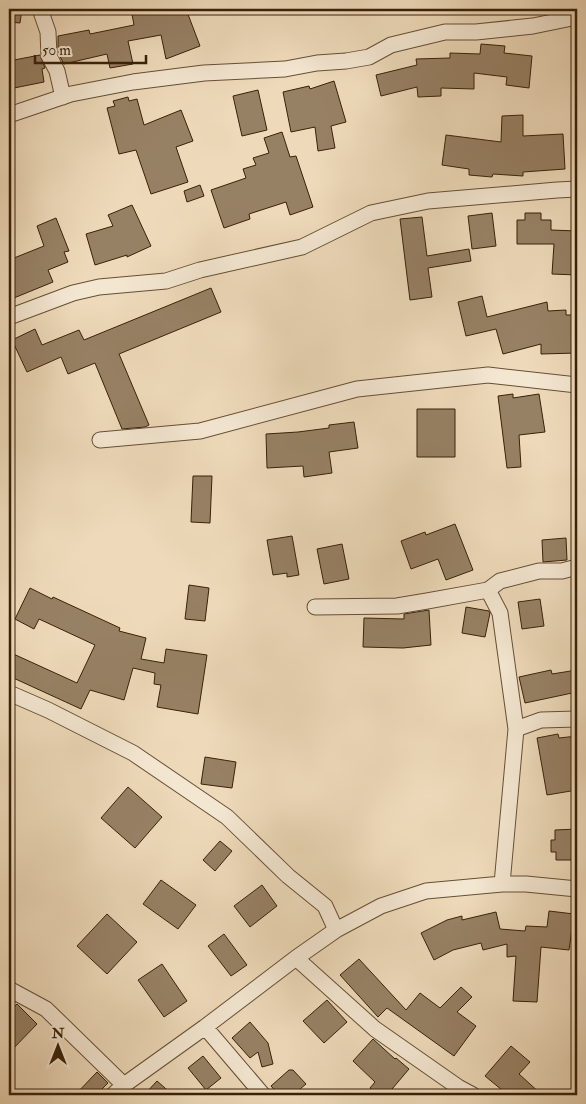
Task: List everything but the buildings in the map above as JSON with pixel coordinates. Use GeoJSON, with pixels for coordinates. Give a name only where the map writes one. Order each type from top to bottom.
{"type":"FeatureCollection","features":[{"type":"Feature","properties":{"kind":"street"},"geometry":{"type":"LineString","coordinates":[[40,9],[48,32],[49,56],[57,71],[64,97]]}},
{"type":"Feature","properties":{"kind":"street"},"geometry":{"type":"LineString","coordinates":[[9,115],[71,94],[133,82],[204,73],[285,69],[317,63],[346,62],[369,57],[391,45],[446,32],[476,32],[533,26],[577,17]]}},
{"type":"Feature","properties":{"kind":"street"},"geometry":{"type":"LineString","coordinates":[[9,317],[73,293],[99,286],[166,281],[200,270],[302,247],[371,213],[428,201],[577,190]]}},
{"type":"Feature","properties":{"kind":"street"},"geometry":{"type":"LineString","coordinates":[[100,440],[200,431],[357,388],[488,376],[577,385]]}},
{"type":"Feature","properties":{"kind":"street"},"geometry":{"type":"LineString","coordinates":[[315,607],[396,606],[488,590],[500,581],[539,571],[562,571],[577,567]]}},
{"type":"Feature","properties":{"kind":"street"},"geometry":{"type":"LineString","coordinates":[[488,590],[500,613],[516,729],[502,884]]}},
{"type":"Feature","properties":{"kind":"street"},"geometry":{"type":"LineString","coordinates":[[9,694],[48,710],[133,753],[227,817],[288,876],[325,906],[336,930]]}},
{"type":"Feature","properties":{"kind":"street"},"geometry":{"type":"LineString","coordinates":[[516,729],[541,720],[577,719]]}},
{"type":"Feature","properties":{"kind":"street"},"geometry":{"type":"LineString","coordinates":[[9,989],[46,1009],[118,1090],[336,930],[381,906],[426,892],[502,884],[526,884],[577,889]]}},
{"type":"Feature","properties":{"kind":"street"},"geometry":{"type":"LineString","coordinates":[[296,958],[374,1029],[458,1087],[473,1095]]}},
{"type":"Feature","properties":{"kind":"street"},"geometry":{"type":"LineString","coordinates":[[205,1027],[263,1095]]}}]}
